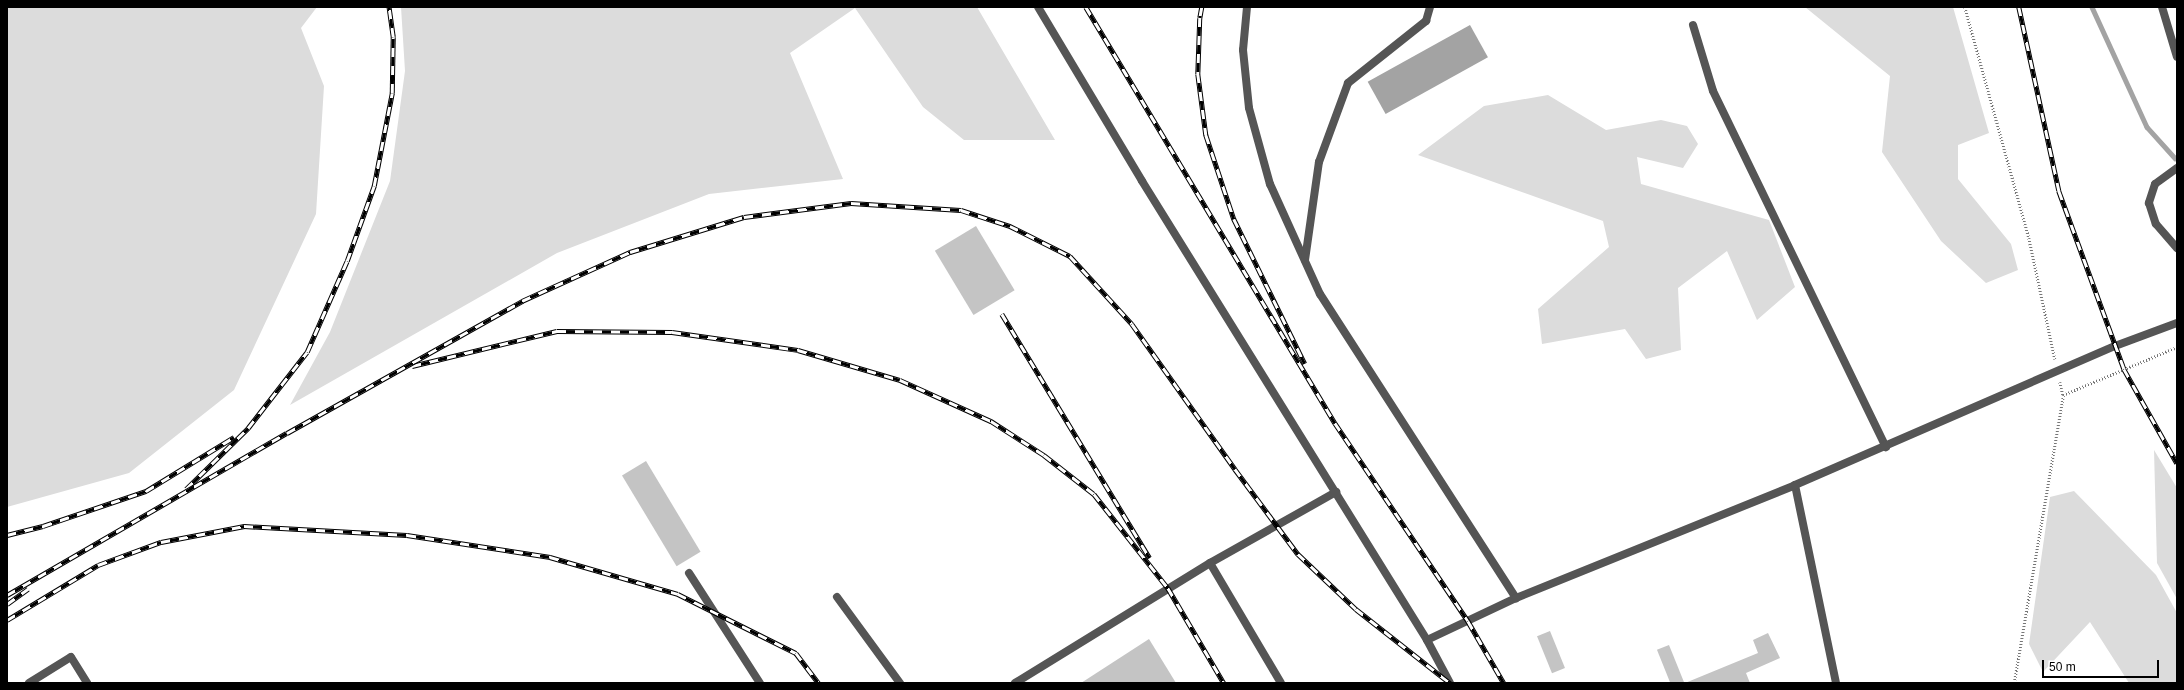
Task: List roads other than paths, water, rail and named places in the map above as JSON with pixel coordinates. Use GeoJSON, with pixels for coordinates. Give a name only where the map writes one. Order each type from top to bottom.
{"type":"FeatureCollection","features":[{"type":"Feature","properties":{"kind":"street"},"geometry":{"type":"LineString","coordinates":[[1038,7],[1142,181],[1428,640],[1450,683]]}},
{"type":"Feature","properties":{"kind":"street"},"geometry":{"type":"LineString","coordinates":[[1247,7],[1243,50],[1249,108],[1270,184],[1320,294],[1516,598]]}},
{"type":"Feature","properties":{"kind":"street"},"geometry":{"type":"LineString","coordinates":[[1305,261],[1319,162],[1348,83],[1426,21],[1430,7]]}},
{"type":"Feature","properties":{"kind":"street"},"geometry":{"type":"LineString","coordinates":[[2162,7],[2177,57]]}},
{"type":"Feature","properties":{"kind":"street"},"geometry":{"type":"LineString","coordinates":[[1693,25],[1713,91],[1886,447]]}},
{"type":"Feature","properties":{"kind":"street"},"geometry":{"type":"LineString","coordinates":[[2177,168],[2155,184],[2149,203],[2156,224],[2177,248]]}},
{"type":"Feature","properties":{"kind":"street"},"geometry":{"type":"LineString","coordinates":[[1428,640],[1516,598],[1795,485],[1886,447],[2058,371],[2177,323]]}},
{"type":"Feature","properties":{"kind":"street"},"geometry":{"type":"LineString","coordinates":[[1795,485],[1836,683]]}},
{"type":"Feature","properties":{"kind":"street"},"geometry":{"type":"LineString","coordinates":[[1015,683],[1210,563],[1336,492]]}},
{"type":"Feature","properties":{"kind":"street"},"geometry":{"type":"LineString","coordinates":[[1210,563],[1281,683]]}},
{"type":"Feature","properties":{"kind":"street"},"geometry":{"type":"LineString","coordinates":[[689,573],[760,683]]}},
{"type":"Feature","properties":{"kind":"street"},"geometry":{"type":"LineString","coordinates":[[837,597],[900,683]]}},
{"type":"Feature","properties":{"kind":"street"},"geometry":{"type":"LineString","coordinates":[[29,683],[71,656],[87,683]]}},
{"type":"Feature","properties":{"kind":"waterway"},"geometry":{"type":"LineString","coordinates":[[2092,7],[2147,127],[2175,158]]}},
{"type":"Feature","properties":{"kind":"railway"},"geometry":{"type":"LineString","coordinates":[[186,489],[248,428],[307,352],[347,261],[374,186],[392,93],[393,37],[389,7]]}},
{"type":"Feature","properties":{"kind":"railway"},"geometry":{"type":"LineString","coordinates":[[1086,7],[1335,423],[1468,621],[1504,683]]}},
{"type":"Feature","properties":{"kind":"railway"},"geometry":{"type":"LineString","coordinates":[[1202,7],[1200,18],[1198,74],[1206,135],[1234,219],[1305,364]]}},
{"type":"Feature","properties":{"kind":"railway"},"geometry":{"type":"LineString","coordinates":[[2019,7],[2059,191],[2124,369],[2177,463]]}},
{"type":"Feature","properties":{"kind":"railway"},"geometry":{"type":"LineString","coordinates":[[7,595],[287,433],[522,301],[630,252],[744,217],[851,203],[961,210],[1010,226],[1070,256],[1132,324],[1235,469],[1298,554],[1356,609],[1450,683]]}},
{"type":"Feature","properties":{"kind":"railway"},"geometry":{"type":"LineString","coordinates":[[1002,314],[1150,558]]}},
{"type":"Feature","properties":{"kind":"railway"},"geometry":{"type":"LineString","coordinates":[[412,366],[557,331],[672,332],[798,350],[900,380],[991,421],[1044,455],[1094,494],[1168,588],[1224,683]]}},
{"type":"Feature","properties":{"kind":"railway"},"geometry":{"type":"LineString","coordinates":[[7,535],[43,526],[146,491],[234,437]]}},
{"type":"Feature","properties":{"kind":"railway"},"geometry":{"type":"LineString","coordinates":[[7,620],[98,565],[161,542],[244,526],[407,535],[550,557],[678,594],[796,653],[819,683]]}},
{"type":"Feature","properties":{"kind":"railway"},"geometry":{"type":"LineString","coordinates":[[7,604],[28,589]]}}]}
